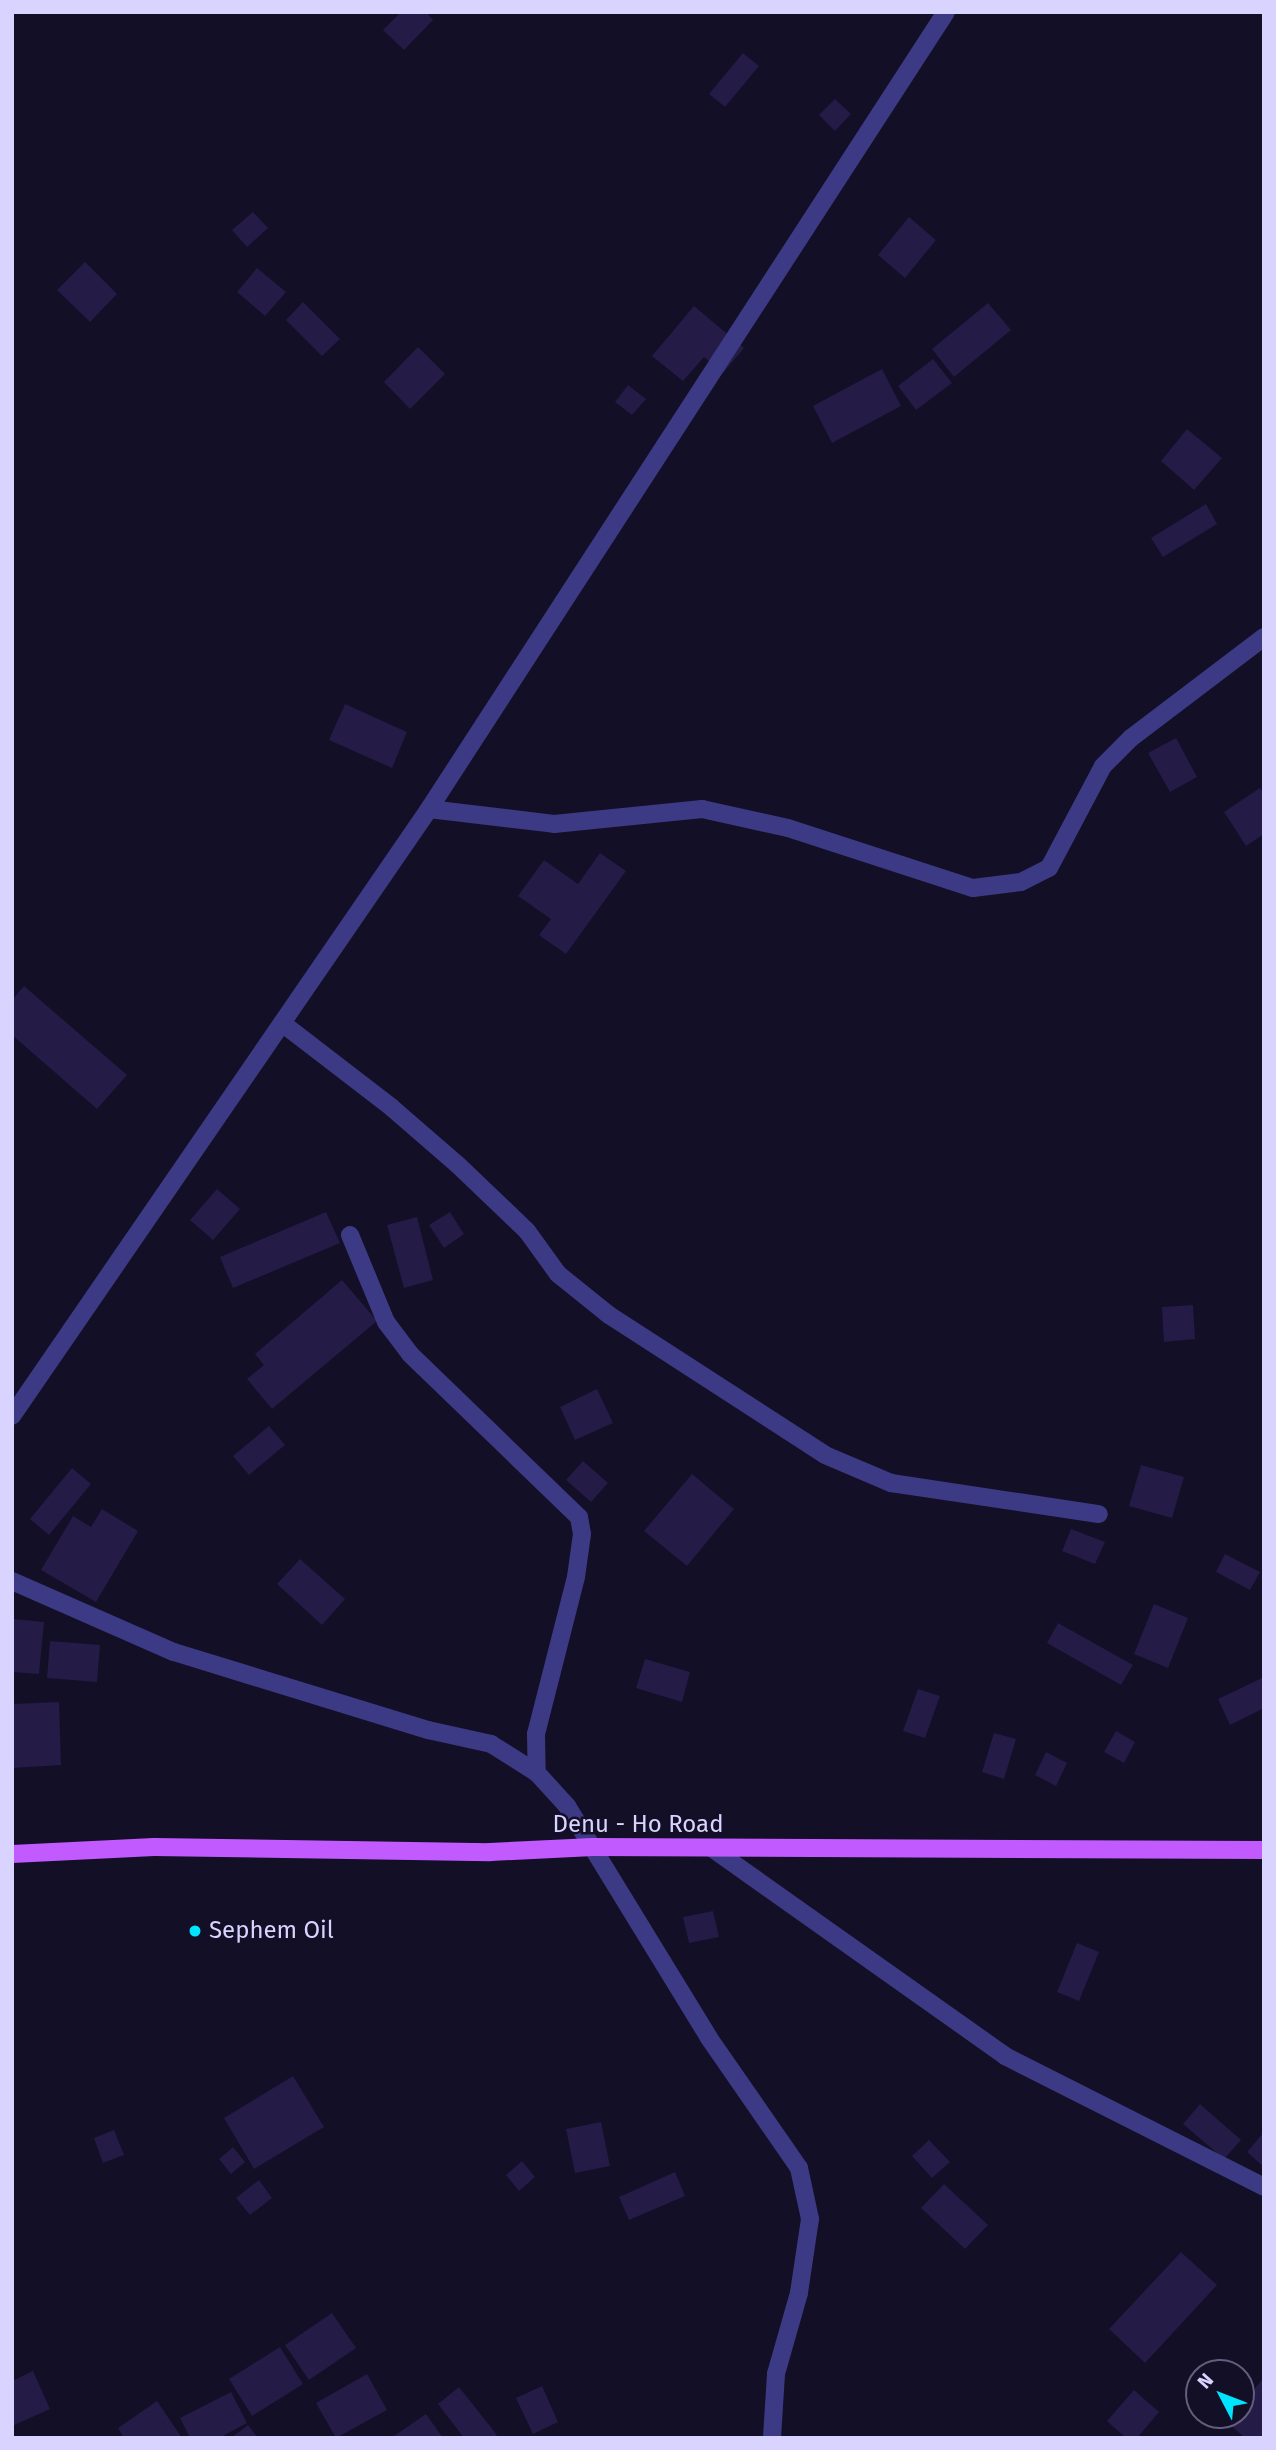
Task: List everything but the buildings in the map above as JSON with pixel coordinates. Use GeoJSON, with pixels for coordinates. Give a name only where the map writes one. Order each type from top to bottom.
{"type":"FeatureCollection","features":[{"type":"Feature","properties":{"kind":"main road","name":"Denu - Ho Road"},"geometry":{"type":"LineString","coordinates":[[12,1854],[154,1847],[490,1852],[593,1847],[1264,1850]]}},
{"type":"Feature","properties":{"kind":"street"},"geometry":{"type":"LineString","coordinates":[[12,1416],[429,809],[946,12]]}},
{"type":"Feature","properties":{"kind":"street"},"geometry":{"type":"LineString","coordinates":[[429,809],[554,824],[702,809],[788,828],[973,888],[1021,882],[1049,868],[1103,766],[1131,737],[1264,637]]}},
{"type":"Feature","properties":{"kind":"street"},"geometry":{"type":"LineString","coordinates":[[282,1023],[391,1107],[458,1166],[527,1231],[558,1274],[608,1315],[825,1455],[891,1483],[1099,1514]]}},
{"type":"Feature","properties":{"kind":"street"},"geometry":{"type":"LineString","coordinates":[[350,1235],[386,1322],[410,1354],[579,1517],[582,1534],[576,1577],[536,1734],[537,1773]]}},
{"type":"Feature","properties":{"kind":"street"},"geometry":{"type":"LineString","coordinates":[[12,1581],[174,1651],[428,1730],[491,1744],[537,1773],[593,1847],[709,2038],[799,2168],[810,2219],[799,2293],[776,2374],[772,2438]]}},
{"type":"Feature","properties":{"kind":"street"},"geometry":{"type":"LineString","coordinates":[[713,1849],[1005,2056],[1264,2187]]}},
{"type":"Feature","properties":{"kind":"place","name":"Sephem Oil"},"geometry":{"type":"Point","coordinates":[195,1931]}}]}
